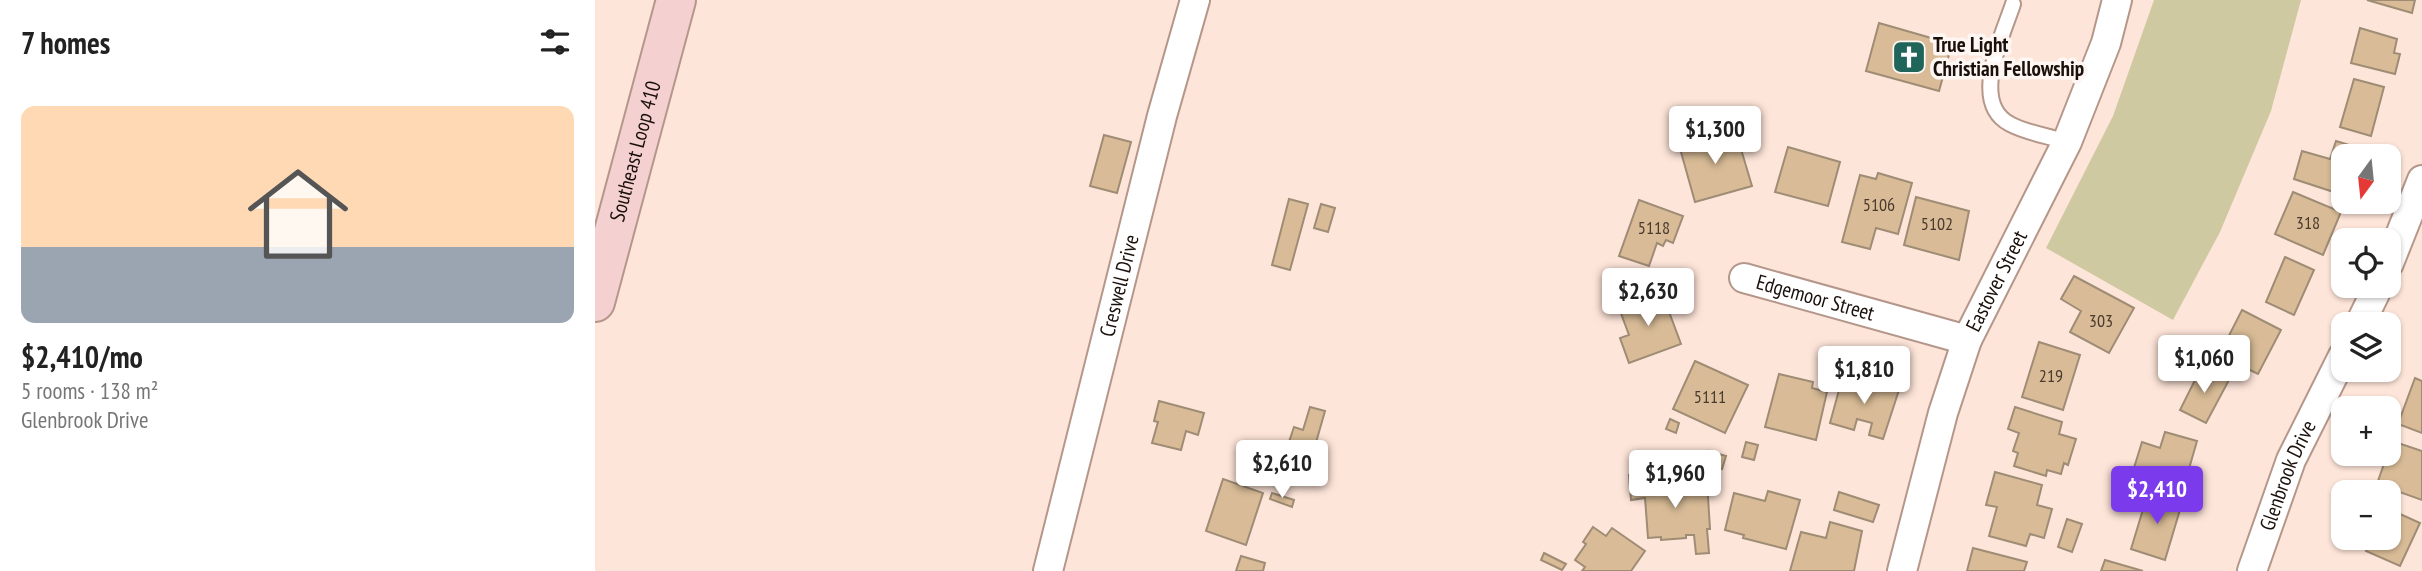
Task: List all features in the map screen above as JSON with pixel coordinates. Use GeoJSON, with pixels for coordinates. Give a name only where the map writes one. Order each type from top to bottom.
{"type":"FeatureCollection","features":[{"type":"Feature","properties":{"kind":"main road","name":"Southeast Loop 410"},"geometry":{"type":"LineString","coordinates":[[595,302],[677,0]]}},
{"type":"Feature","properties":{"kind":"street","name":"Creswell Drive"},"geometry":{"type":"LineString","coordinates":[[1048,571],[1162,116],[1195,0]]}},
{"type":"Feature","properties":{"kind":"street","name":"Eastover Street"},"geometry":{"type":"LineString","coordinates":[[1902,571],[1943,413],[1967,340],[2067,142],[2106,44],[2117,0]]}},
{"type":"Feature","properties":{"kind":"street"},"geometry":{"type":"LineString","coordinates":[[2401,234],[2422,180]]}},
{"type":"Feature","properties":{"kind":"street","name":"Edgemoor Street"},"geometry":{"type":"LineString","coordinates":[[1744,278],[1967,340]]}},
{"type":"Feature","properties":{"kind":"street","name":"Glenbrook Drive"},"geometry":{"type":"LineString","coordinates":[[2253,565],[2291,460],[2331,380]]}},
{"type":"Feature","properties":{"kind":"lane"},"geometry":{"type":"LineString","coordinates":[[2013,4],[1991,70],[1989,97],[1994,108],[2008,124],[2067,142]]}},
{"type":"Feature","properties":{"kind":"shaded area"},"geometry":{"type":"Polygon","coordinates":[[[2154,0],[2301,0],[2271,111],[2220,232],[2173,320],[2046,248],[2113,116],[2154,0]]]}},
{"type":"Feature","properties":{"kind":"building"},"geometry":{"type":"Polygon","coordinates":[[[2367,0],[2415,0],[2412,13],[2367,0]]]}},
{"type":"Feature","properties":{"kind":"building","name":"True Light Christian Fellowship"},"geometry":{"type":"Polygon","coordinates":[[[1879,23],[1952,44],[1939,91],[1866,71],[1879,23]]]}},
{"type":"Feature","properties":{"kind":"building"},"geometry":{"type":"Polygon","coordinates":[[[2360,28],[2397,39],[2394,53],[2400,54],[2395,74],[2351,63],[2360,28]]]}},
{"type":"Feature","properties":{"kind":"building"},"geometry":{"type":"Polygon","coordinates":[[[2354,79],[2384,87],[2371,136],[2340,127],[2354,79]]]}},
{"type":"Feature","properties":{"kind":"building"},"geometry":{"type":"Polygon","coordinates":[[[1735,129],[1752,186],[1695,202],[1679,145],[1735,129]]]}},
{"type":"Feature","properties":{"kind":"building"},"geometry":{"type":"Polygon","coordinates":[[[1104,135],[1131,142],[1117,193],[1090,186],[1104,135]]]}},
{"type":"Feature","properties":{"kind":"building"},"geometry":{"type":"Polygon","coordinates":[[[1788,147],[1840,162],[1828,206],[1775,192],[1788,147]]]}},
{"type":"Feature","properties":{"kind":"building"},"geometry":{"type":"Polygon","coordinates":[[[2302,151],[2330,159],[2331,156],[2331,191],[2294,179],[2302,151]]]}},
{"type":"Feature","properties":{"kind":"building"},"geometry":{"type":"Polygon","coordinates":[[[1878,173],[1912,183],[1898,234],[1876,228],[1870,249],[1842,242],[1860,175],[1876,179],[1878,173]]]}},
{"type":"Feature","properties":{"kind":"building"},"geometry":{"type":"Polygon","coordinates":[[[2293,192],[2331,208],[2331,214],[2340,214],[2334,228],[2331,228],[2331,236],[2323,255],[2275,234],[2293,192]]]}},
{"type":"Feature","properties":{"kind":"building"},"geometry":{"type":"Polygon","coordinates":[[[1916,197],[1969,211],[1959,260],[1904,245],[1916,197]]]}},
{"type":"Feature","properties":{"kind":"building"},"geometry":{"type":"Polygon","coordinates":[[[1289,199],[1308,204],[1290,270],[1272,265],[1289,199]]]}},
{"type":"Feature","properties":{"kind":"building"},"geometry":{"type":"Polygon","coordinates":[[[1639,200],[1683,216],[1673,243],[1666,240],[1663,246],[1657,243],[1649,266],[1619,256],[1639,200]]]}},
{"type":"Feature","properties":{"kind":"building"},"geometry":{"type":"Polygon","coordinates":[[[1321,204],[1335,208],[1328,232],[1314,228],[1321,204]]]}},
{"type":"Feature","properties":{"kind":"building"},"geometry":{"type":"Polygon","coordinates":[[[2285,257],[2314,270],[2294,315],[2266,302],[2285,257]]]}},
{"type":"Feature","properties":{"kind":"building"},"geometry":{"type":"Polygon","coordinates":[[[2074,276],[2134,308],[2109,353],[2070,332],[2081,311],[2061,299],[2074,276]]]}},
{"type":"Feature","properties":{"kind":"building"},"geometry":{"type":"Polygon","coordinates":[[[1662,293],[1681,344],[1629,363],[1620,338],[1629,335],[1619,308],[1662,293]]]}},
{"type":"Feature","properties":{"kind":"building"},"geometry":{"type":"Polygon","coordinates":[[[2242,310],[2281,330],[2258,374],[2219,355],[2242,310]]]}},
{"type":"Feature","properties":{"kind":"building"},"geometry":{"type":"Polygon","coordinates":[[[2039,342],[2080,355],[2063,410],[2022,397],[2039,342]]]}},
{"type":"Feature","properties":{"kind":"building"},"geometry":{"type":"Polygon","coordinates":[[[1695,361],[1748,385],[1725,433],[1673,409],[1695,361]]]}},
{"type":"Feature","properties":{"kind":"building"},"geometry":{"type":"Polygon","coordinates":[[[2202,366],[2229,380],[2206,423],[2180,410],[2202,366]]]}},
{"type":"Feature","properties":{"kind":"building"},"geometry":{"type":"Polygon","coordinates":[[[1779,374],[1813,382],[1812,388],[1827,392],[1816,440],[1765,427],[1779,374]]]}},
{"type":"Feature","properties":{"kind":"building"},"geometry":{"type":"Polygon","coordinates":[[[2415,378],[2422,381],[2422,433],[2401,425],[2401,416],[2415,378]]]}},
{"type":"Feature","properties":{"kind":"building"},"geometry":{"type":"Polygon","coordinates":[[[1842,379],[1866,385],[1867,381],[1899,390],[1883,439],[1869,435],[1872,423],[1857,419],[1854,430],[1830,423],[1842,379]]]}},
{"type":"Feature","properties":{"kind":"building"},"geometry":{"type":"Polygon","coordinates":[[[1159,401],[1204,413],[1198,435],[1186,431],[1181,450],[1152,443],[1158,422],[1154,421],[1159,401]]]}},
{"type":"Feature","properties":{"kind":"building"},"geometry":{"type":"Polygon","coordinates":[[[1310,407],[1325,411],[1311,460],[1295,456],[1299,444],[1289,442],[1294,427],[1303,430],[1310,407]]]}},
{"type":"Feature","properties":{"kind":"building"},"geometry":{"type":"Polygon","coordinates":[[[2015,407],[2062,422],[2059,434],[2076,439],[2068,465],[2064,463],[2061,474],[2047,470],[2046,476],[2014,466],[2018,453],[2013,451],[2019,433],[2008,429],[2015,407]]]}},
{"type":"Feature","properties":{"kind":"building"},"geometry":{"type":"Polygon","coordinates":[[[1670,419],[1679,423],[1676,433],[1666,429],[1670,419]]]}},
{"type":"Feature","properties":{"kind":"building"},"geometry":{"type":"Polygon","coordinates":[[[2165,432],[2197,441],[2184,486],[2133,471],[2142,442],[2160,448],[2165,432]]]}},
{"type":"Feature","properties":{"kind":"building"},"geometry":{"type":"Polygon","coordinates":[[[1746,442],[1758,445],[1754,460],[1742,457],[1746,442]]]}},
{"type":"Feature","properties":{"kind":"building"},"geometry":{"type":"Polygon","coordinates":[[[2401,444],[2422,451],[2422,500],[2401,493],[2401,480],[2378,480],[2383,466],[2401,466],[2401,444]]]}},
{"type":"Feature","properties":{"kind":"building"},"geometry":{"type":"Polygon","coordinates":[[[1708,451],[1726,456],[1722,469],[1704,464],[1708,451]]]}},
{"type":"Feature","properties":{"kind":"building"},"geometry":{"type":"Polygon","coordinates":[[[1995,472],[2042,485],[2037,505],[2052,509],[2044,538],[2030,534],[2026,546],[1989,536],[1997,507],[1986,505],[1995,472]]]}},
{"type":"Feature","properties":{"kind":"building"},"geometry":{"type":"Polygon","coordinates":[[[1644,474],[1645,486],[1707,481],[1709,553],[1696,554],[1694,535],[1661,540],[1661,537],[1648,538],[1645,498],[1631,500],[1629,475],[1644,474]]]}},
{"type":"Feature","properties":{"kind":"building"},"geometry":{"type":"Polygon","coordinates":[[[1223,479],[1263,493],[1246,545],[1206,531],[1223,479]]]}},
{"type":"Feature","properties":{"kind":"building"},"geometry":{"type":"Polygon","coordinates":[[[1768,491],[1800,500],[1786,549],[1743,538],[1744,535],[1725,530],[1734,493],[1765,501],[1768,491]]]}},
{"type":"Feature","properties":{"kind":"building"},"geometry":{"type":"Polygon","coordinates":[[[1839,492],[1879,505],[1873,522],[1834,510],[1839,492]]]}},
{"type":"Feature","properties":{"kind":"building"},"geometry":{"type":"Polygon","coordinates":[[[1272,493],[1294,500],[1292,507],[1270,499],[1272,493]]]}},
{"type":"Feature","properties":{"kind":"building"},"geometry":{"type":"Polygon","coordinates":[[[2148,493],[2182,503],[2165,560],[2131,549],[2148,493]]]}},
{"type":"Feature","properties":{"kind":"building"},"geometry":{"type":"Polygon","coordinates":[[[2401,514],[2420,523],[2400,566],[2366,551],[2401,550],[2401,514]]]}},
{"type":"Feature","properties":{"kind":"building"},"geometry":{"type":"Polygon","coordinates":[[[2067,519],[2082,524],[2072,552],[2058,547],[2067,519]]]}},
{"type":"Feature","properties":{"kind":"building"},"geometry":{"type":"Polygon","coordinates":[[[1830,522],[1862,531],[1854,571],[1790,571],[1801,532],[1826,538],[1830,522]]]}},
{"type":"Feature","properties":{"kind":"building"},"geometry":{"type":"Polygon","coordinates":[[[1593,527],[1606,536],[1612,528],[1645,551],[1631,571],[1582,571],[1585,567],[1575,560],[1593,527]]]}},
{"type":"Feature","properties":{"kind":"building"},"geometry":{"type":"Polygon","coordinates":[[[1973,548],[2027,562],[2024,571],[1967,571],[1973,548]]]}},
{"type":"Feature","properties":{"kind":"building"},"geometry":{"type":"Polygon","coordinates":[[[1544,553],[1566,564],[1562,570],[1541,560],[1544,553]]]}},
{"type":"Feature","properties":{"kind":"building"},"geometry":{"type":"Polygon","coordinates":[[[1241,556],[1265,563],[1263,571],[1236,571],[1241,556]]]}},
{"type":"Feature","properties":{"kind":"building"},"geometry":{"type":"Polygon","coordinates":[[[2105,560],[2143,571],[2101,571],[2105,560]]]}},
{"type":"Feature","properties":{"kind":"place","name":"True Light Christian Fellowship"},"geometry":{"type":"Point","coordinates":[1909,57]}}]}
